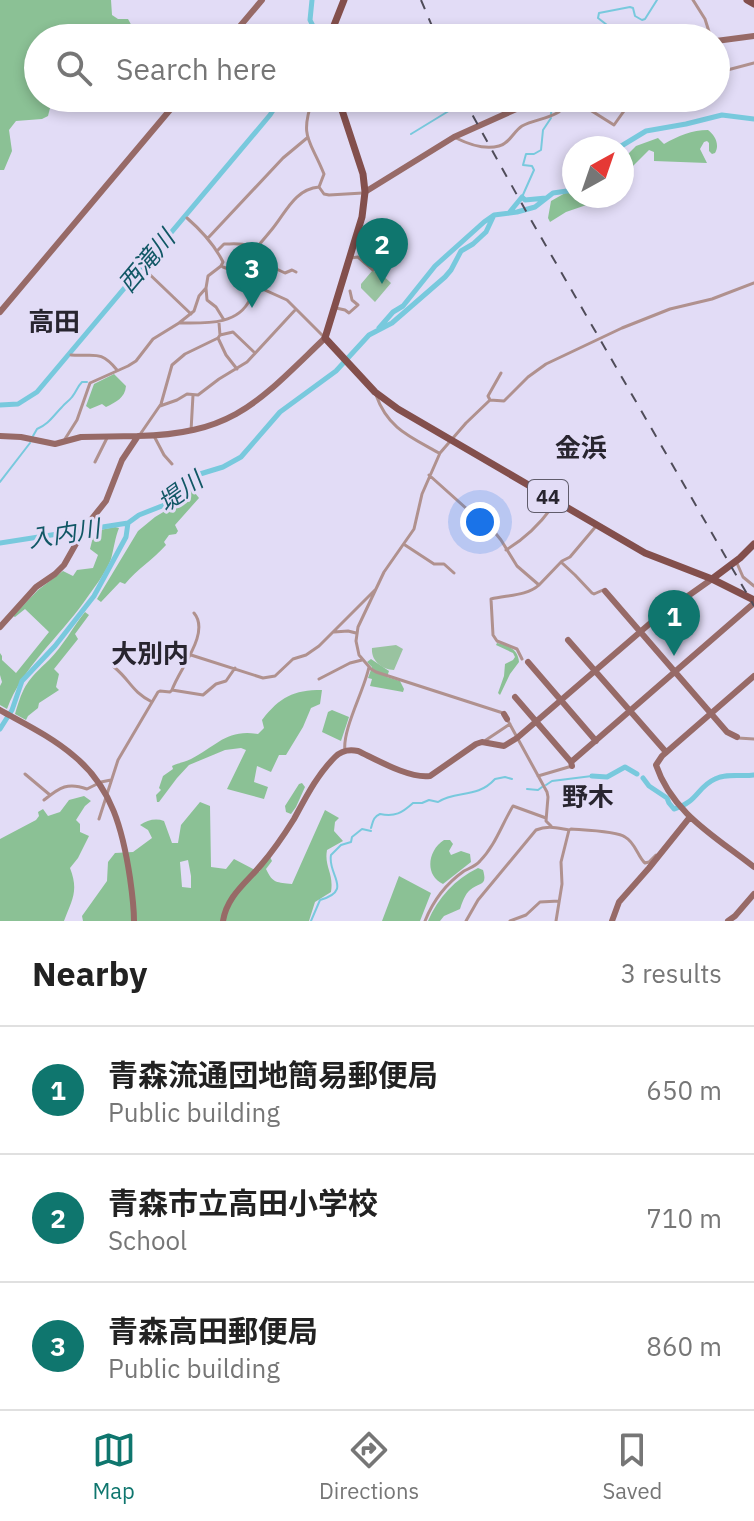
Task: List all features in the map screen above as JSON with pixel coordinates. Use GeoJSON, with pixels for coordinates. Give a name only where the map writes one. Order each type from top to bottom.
{"type":"FeatureCollection","features":[{"type":"Feature","properties":{"kind":"main road"},"geometry":{"type":"LineString","coordinates":[[335,24],[344,0]]}},
{"type":"Feature","properties":{"kind":"main road"},"geometry":{"type":"LineString","coordinates":[[747,0],[754,4]]}},
{"type":"Feature","properties":{"kind":"main road"},"geometry":{"type":"LineString","coordinates":[[325,338],[362,217],[365,192],[363,174],[343,112]]}},
{"type":"Feature","properties":{"kind":"main road","name":"44"},"geometry":{"type":"LineString","coordinates":[[325,338],[388,403],[645,553],[712,579],[754,602]]}},
{"type":"Feature","properties":{"kind":"main road"},"geometry":{"type":"LineString","coordinates":[[712,579],[754,545]]}},
{"type":"Feature","properties":{"kind":"street"},"geometry":{"type":"LineString","coordinates":[[242,24],[262,0]]}},
{"type":"Feature","properties":{"kind":"street"},"geometry":{"type":"LineString","coordinates":[[693,0],[707,24]]}},
{"type":"Feature","properties":{"kind":"street"},"geometry":{"type":"LineString","coordinates":[[730,38],[754,36]]}},
{"type":"Feature","properties":{"kind":"street"},"geometry":{"type":"LineString","coordinates":[[730,69],[754,63]]}},
{"type":"Feature","properties":{"kind":"street"},"geometry":{"type":"LineString","coordinates":[[0,312],[168,112]]}},
{"type":"Feature","properties":{"kind":"street"},"geometry":{"type":"LineString","coordinates":[[309,112],[307,138],[324,174],[319,187]]}},
{"type":"Feature","properties":{"kind":"street"},"geometry":{"type":"LineString","coordinates":[[319,187],[324,194],[358,195],[454,137],[510,112]]}},
{"type":"Feature","properties":{"kind":"street"},"geometry":{"type":"LineString","coordinates":[[454,137],[477,145],[501,146],[521,127],[560,112]]}},
{"type":"Feature","properties":{"kind":"street"},"geometry":{"type":"LineString","coordinates":[[592,112],[614,125],[623,112]]}},
{"type":"Feature","properties":{"kind":"street"},"geometry":{"type":"LineString","coordinates":[[208,238],[283,158],[307,138]]}},
{"type":"Feature","properties":{"kind":"street"},"geometry":{"type":"LineString","coordinates":[[179,323],[219,322],[245,306],[257,270],[248,258],[296,197],[308,189],[319,187]]}},
{"type":"Feature","properties":{"kind":"street"},"geometry":{"type":"LineString","coordinates":[[187,218],[208,238],[223,262],[208,276],[206,288],[207,300],[224,320]]}},
{"type":"Feature","properties":{"kind":"street"},"geometry":{"type":"LineString","coordinates":[[217,251],[224,244],[237,243],[254,250]]}},
{"type":"Feature","properties":{"kind":"street"},"geometry":{"type":"LineString","coordinates":[[350,258],[358,257],[373,270]]}},
{"type":"Feature","properties":{"kind":"street"},"geometry":{"type":"LineString","coordinates":[[257,270],[268,265],[285,273],[296,272]]}},
{"type":"Feature","properties":{"kind":"street"},"geometry":{"type":"LineString","coordinates":[[0,436],[50,444],[81,437],[191,432],[228,419],[254,404],[325,338],[282,296],[246,281],[237,272],[221,266]]}},
{"type":"Feature","properties":{"kind":"street"},"geometry":{"type":"LineString","coordinates":[[144,269],[191,314]]}},
{"type":"Feature","properties":{"kind":"street"},"geometry":{"type":"LineString","coordinates":[[670,842],[645,863],[624,836],[569,830],[547,824],[548,797],[507,719],[381,674],[362,660],[356,648],[356,633],[384,572],[416,525],[422,494],[440,453],[490,400],[504,401],[528,377],[547,364],[622,328],[670,309],[712,299],[754,283]]}},
{"type":"Feature","properties":{"kind":"street"},"geometry":{"type":"LineString","coordinates":[[63,442],[77,420],[90,383],[136,361],[153,339],[191,314],[206,288]]}},
{"type":"Feature","properties":{"kind":"street"},"geometry":{"type":"LineString","coordinates":[[335,308],[352,313],[358,305],[352,300],[350,291]]}},
{"type":"Feature","properties":{"kind":"street"},"geometry":{"type":"LineString","coordinates":[[160,406],[187,394],[198,395],[237,369],[296,309]]}},
{"type":"Feature","properties":{"kind":"street"},"geometry":{"type":"LineString","coordinates":[[219,322],[219,337],[226,355],[237,369]]}},
{"type":"Feature","properties":{"kind":"street"},"geometry":{"type":"LineString","coordinates":[[0,627],[36,587],[64,565],[86,526],[106,501],[122,460],[160,406],[170,369],[176,361],[233,332],[255,353]]}},
{"type":"Feature","properties":{"kind":"street"},"geometry":{"type":"LineString","coordinates":[[71,355],[100,355],[117,370]]}},
{"type":"Feature","properties":{"kind":"street"},"geometry":{"type":"LineString","coordinates":[[490,400],[488,396],[501,373]]}},
{"type":"Feature","properties":{"kind":"street"},"geometry":{"type":"LineString","coordinates":[[375,392],[395,425],[409,437],[440,453]]}},
{"type":"Feature","properties":{"kind":"street"},"geometry":{"type":"LineString","coordinates":[[191,432],[193,395]]}},
{"type":"Feature","properties":{"kind":"street"},"geometry":{"type":"LineString","coordinates":[[95,462],[108,436]]}},
{"type":"Feature","properties":{"kind":"street"},"geometry":{"type":"LineString","coordinates":[[154,436],[172,464]]}},
{"type":"Feature","properties":{"kind":"street"},"geometry":{"type":"LineString","coordinates":[[429,475],[488,524],[517,566],[539,585]]}},
{"type":"Feature","properties":{"kind":"street"},"geometry":{"type":"LineString","coordinates":[[506,550],[537,526],[557,501]]}},
{"type":"Feature","properties":{"kind":"street"},"geometry":{"type":"LineString","coordinates":[[596,741],[517,649],[497,641],[493,635],[491,599],[530,592],[570,557],[597,525]]}},
{"type":"Feature","properties":{"kind":"street"},"geometry":{"type":"LineString","coordinates":[[405,545],[434,564],[444,564],[454,573]]}},
{"type":"Feature","properties":{"kind":"street"},"geometry":{"type":"LineString","coordinates":[[736,561],[743,577],[754,586]]}},
{"type":"Feature","properties":{"kind":"street"},"geometry":{"type":"LineString","coordinates":[[561,562],[592,593],[605,591],[728,733],[754,739]]}},
{"type":"Feature","properties":{"kind":"street"},"geometry":{"type":"LineString","coordinates":[[482,742],[504,746],[517,738],[664,613],[712,579]]}},
{"type":"Feature","properties":{"kind":"street"},"geometry":{"type":"LineString","coordinates":[[191,655],[263,678],[275,676],[293,659],[310,653],[376,589]]}},
{"type":"Feature","properties":{"kind":"street"},"geometry":{"type":"LineString","coordinates":[[538,776],[572,764],[754,602]]}},
{"type":"Feature","properties":{"kind":"street"},"geometry":{"type":"LineString","coordinates":[[172,690],[181,668],[191,655],[200,625],[194,613]]}},
{"type":"Feature","properties":{"kind":"street"},"geometry":{"type":"LineString","coordinates":[[334,632],[356,633]]}},
{"type":"Feature","properties":{"kind":"street"},"geometry":{"type":"LineString","coordinates":[[568,640],[666,752]]}},
{"type":"Feature","properties":{"kind":"street"},"geometry":{"type":"LineString","coordinates":[[319,679],[362,660]]}},
{"type":"Feature","properties":{"kind":"street"},"geometry":{"type":"LineString","coordinates":[[114,667],[136,693],[153,703]]}},
{"type":"Feature","properties":{"kind":"street"},"geometry":{"type":"LineString","coordinates":[[345,751],[349,724],[369,667]]}},
{"type":"Feature","properties":{"kind":"street"},"geometry":{"type":"LineString","coordinates":[[99,819],[121,755],[159,691],[203,695],[216,684],[226,681],[235,668]]}},
{"type":"Feature","properties":{"kind":"street"},"geometry":{"type":"LineString","coordinates":[[754,676],[657,760],[657,768],[677,804],[754,867]]}},
{"type":"Feature","properties":{"kind":"street"},"geometry":{"type":"LineString","coordinates":[[515,697],[572,764]]}},
{"type":"Feature","properties":{"kind":"street"},"geometry":{"type":"LineString","coordinates":[[0,710],[66,749],[82,763],[106,794],[125,845],[134,921]]}},
{"type":"Feature","properties":{"kind":"street"},"geometry":{"type":"LineString","coordinates":[[223,921],[232,898],[270,853],[291,824],[309,789],[335,757],[345,751],[358,751],[412,775],[430,776],[482,742],[507,719]]}},
{"type":"Feature","properties":{"kind":"street"},"geometry":{"type":"LineString","coordinates":[[25,774],[50,795]]}},
{"type":"Feature","properties":{"kind":"street"},"geometry":{"type":"LineString","coordinates":[[44,800],[70,786],[85,789],[111,780]]}},
{"type":"Feature","properties":{"kind":"street"},"geometry":{"type":"LineString","coordinates":[[425,921],[446,887],[480,861],[513,806],[546,818]]}},
{"type":"Feature","properties":{"kind":"street"},"geometry":{"type":"LineString","coordinates":[[612,921],[619,902],[670,842],[687,815]]}},
{"type":"Feature","properties":{"kind":"street"},"geometry":{"type":"LineString","coordinates":[[466,921],[478,900],[536,830],[551,826]]}},
{"type":"Feature","properties":{"kind":"street"},"geometry":{"type":"LineString","coordinates":[[556,921],[561,862],[569,830]]}},
{"type":"Feature","properties":{"kind":"street"},"geometry":{"type":"LineString","coordinates":[[728,921],[754,894]]}},
{"type":"Feature","properties":{"kind":"street"},"geometry":{"type":"LineString","coordinates":[[510,921],[515,918],[519,920],[537,903],[559,901]]}},
{"type":"Feature","properties":{"kind":"green space"},"geometry":{"type":"Polygon","coordinates":[[[0,0],[111,0],[112,15],[118,19],[128,19],[131,24],[24,24],[24,112],[49,112],[42,119],[16,121],[9,130],[12,151],[4,170],[0,170],[0,0]]]}},
{"type":"Feature","properties":{"kind":"green space"},"geometry":{"type":"Polygon","coordinates":[[[708,130],[715,137],[715,153],[709,151],[707,141],[700,149],[707,163],[654,161],[654,152],[649,150],[634,165],[636,146],[658,138],[664,144],[696,131],[708,130]]]}},
{"type":"Feature","properties":{"kind":"green space"},"geometry":{"type":"Polygon","coordinates":[[[562,195],[562,208],[578,208],[550,222],[551,201],[562,195]]]}},
{"type":"Feature","properties":{"kind":"green space"},"geometry":{"type":"Polygon","coordinates":[[[372,271],[379,272],[391,283],[375,302],[361,288],[372,271]]]}},
{"type":"Feature","properties":{"kind":"green space"},"geometry":{"type":"Polygon","coordinates":[[[114,374],[126,386],[122,397],[106,407],[102,404],[90,409],[86,406],[94,384],[114,374]]]}},
{"type":"Feature","properties":{"kind":"green space"},"geometry":{"type":"Polygon","coordinates":[[[191,488],[199,498],[175,525],[176,534],[169,535],[164,542],[166,545],[125,584],[120,582],[101,602],[97,599],[138,531],[191,488]]]}},
{"type":"Feature","properties":{"kind":"green space"},"geometry":{"type":"Polygon","coordinates":[[[119,528],[111,559],[103,575],[31,666],[7,709],[0,705],[0,653],[2,660],[16,673],[49,632],[25,609],[13,616],[38,590],[63,571],[73,576],[77,570],[93,568],[98,555],[90,549],[93,537],[97,539],[100,530],[119,528]]]}},
{"type":"Feature","properties":{"kind":"green space"},"geometry":{"type":"Polygon","coordinates":[[[85,612],[89,615],[75,634],[78,639],[54,669],[59,674],[56,687],[59,690],[39,703],[26,720],[15,714],[27,684],[59,649],[85,612]]]}},
{"type":"Feature","properties":{"kind":"green space"},"geometry":{"type":"Polygon","coordinates":[[[497,643],[512,648],[519,662],[500,695],[505,664],[515,657],[497,643]]]}},
{"type":"Feature","properties":{"kind":"green space"},"geometry":{"type":"Polygon","coordinates":[[[396,645],[403,649],[394,670],[385,668],[375,660],[372,648],[396,645]]]}},
{"type":"Feature","properties":{"kind":"green space"},"geometry":{"type":"Polygon","coordinates":[[[371,659],[389,671],[387,677],[400,681],[403,692],[370,686],[372,679],[368,678],[372,667],[367,662],[371,659]]]}},
{"type":"Feature","properties":{"kind":"green space"},"geometry":{"type":"Polygon","coordinates":[[[322,690],[320,704],[311,708],[286,755],[279,755],[271,772],[257,766],[254,782],[268,787],[264,799],[227,789],[246,750],[241,748],[225,750],[189,765],[157,802],[156,795],[161,790],[163,776],[173,769],[172,766],[191,759],[230,736],[258,734],[264,728],[262,720],[281,700],[303,691],[322,690]]]}},
{"type":"Feature","properties":{"kind":"green space"},"geometry":{"type":"Polygon","coordinates":[[[332,710],[349,717],[341,741],[322,732],[328,712],[332,710]]]}},
{"type":"Feature","properties":{"kind":"green space"},"geometry":{"type":"Polygon","coordinates":[[[302,783],[305,787],[296,807],[291,814],[286,812],[285,806],[302,783]]]}},
{"type":"Feature","properties":{"kind":"green space"},"geometry":{"type":"Polygon","coordinates":[[[84,796],[91,801],[76,820],[80,824],[80,832],[89,836],[70,868],[74,889],[64,921],[0,921],[0,839],[36,820],[38,812],[43,809],[48,816],[60,812],[69,800],[84,796]]]}},
{"type":"Feature","properties":{"kind":"green space"},"geometry":{"type":"Polygon","coordinates":[[[200,802],[210,806],[211,867],[226,869],[234,859],[259,872],[270,857],[272,861],[266,869],[273,880],[292,884],[325,810],[339,818],[334,831],[343,841],[327,850],[331,892],[315,902],[309,921],[83,921],[82,916],[107,881],[108,862],[115,853],[133,852],[152,838],[148,830],[140,825],[152,820],[164,821],[172,843],[178,843],[181,825],[200,802]],[[188,860],[180,862],[182,887],[191,888],[188,860]]]}},
{"type":"Feature","properties":{"kind":"green space"},"geometry":{"type":"Polygon","coordinates":[[[444,840],[450,840],[453,844],[449,851],[451,855],[461,851],[470,854],[471,862],[443,884],[433,875],[430,862],[434,850],[444,840]]]}},
{"type":"Feature","properties":{"kind":"green space"},"geometry":{"type":"Polygon","coordinates":[[[478,868],[483,870],[483,882],[468,892],[460,909],[440,921],[428,921],[448,890],[478,868]]]}},
{"type":"Feature","properties":{"kind":"green space"},"geometry":{"type":"Polygon","coordinates":[[[399,876],[431,893],[420,921],[382,921],[399,876]]]}},
{"type":"Feature","properties":{"kind":"waterway","name":"西滝川"},"geometry":{"type":"LineString","coordinates":[[312,0],[312,24]]}},
{"type":"Feature","properties":{"kind":"waterway"},"geometry":{"type":"LineString","coordinates":[[606,24],[598,18],[599,13],[630,7],[635,16],[642,20],[657,0]]}},
{"type":"Feature","properties":{"kind":"waterway","name":"西滝川"},"geometry":{"type":"LineString","coordinates":[[0,405],[18,404],[37,392],[272,112]]}},
{"type":"Feature","properties":{"kind":"waterway"},"geometry":{"type":"LineString","coordinates":[[411,134],[447,112]]}},
{"type":"Feature","properties":{"kind":"waterway","name":"堤川"},"geometry":{"type":"LineString","coordinates":[[634,138],[646,131],[722,115],[754,119]]}},
{"type":"Feature","properties":{"kind":"waterway"},"geometry":{"type":"LineString","coordinates":[[522,197],[534,170],[532,166],[523,165],[526,154],[541,150],[543,130],[551,118]]}},
{"type":"Feature","properties":{"kind":"waterway","name":"堤川"},"geometry":{"type":"LineString","coordinates":[[379,328],[403,306],[435,266],[484,222],[494,215],[535,207],[553,193],[562,192]]}},
{"type":"Feature","properties":{"kind":"waterway"},"geometry":{"type":"LineString","coordinates":[[509,213],[522,197],[525,200],[546,198]]}},
{"type":"Feature","properties":{"kind":"waterway","name":"堤川"},"geometry":{"type":"LineString","coordinates":[[0,729],[12,710],[22,681],[55,646],[94,596],[126,537],[128,523],[139,515],[172,502],[200,474],[241,457],[280,412],[336,371],[369,335],[392,323],[445,277],[461,251],[486,232],[494,215]]}},
{"type":"Feature","properties":{"kind":"waterway"},"geometry":{"type":"LineString","coordinates":[[33,436],[71,398],[82,382],[87,382]]}},
{"type":"Feature","properties":{"kind":"waterway"},"geometry":{"type":"LineString","coordinates":[[0,482],[30,443]]}},
{"type":"Feature","properties":{"kind":"waterway","name":"入内川"},"geometry":{"type":"LineString","coordinates":[[0,543],[128,523]]}},
{"type":"Feature","properties":{"kind":"waterway"},"geometry":{"type":"LineString","coordinates":[[592,776],[607,777],[625,767],[637,774]]}},
{"type":"Feature","properties":{"kind":"waterway"},"geometry":{"type":"LineString","coordinates":[[643,778],[667,798],[674,809],[688,802],[715,779],[754,775]]}},
{"type":"Feature","properties":{"kind":"waterway"},"geometry":{"type":"LineString","coordinates":[[546,785],[552,781],[592,776]]}},
{"type":"Feature","properties":{"kind":"waterway"},"geometry":{"type":"LineString","coordinates":[[371,828],[380,814],[394,814],[413,803],[438,802],[474,792],[495,779],[512,779]]}},
{"type":"Feature","properties":{"kind":"waterway"},"geometry":{"type":"LineString","coordinates":[[527,789],[538,790],[542,787]]}},
{"type":"Feature","properties":{"kind":"waterway"},"geometry":{"type":"LineString","coordinates":[[311,921],[320,900],[336,892],[337,881],[331,855],[341,845],[351,842],[352,837],[362,829],[371,831]]}},
{"type":"Feature","properties":{"kind":"railway"},"geometry":{"type":"LineString","coordinates":[[421,0],[431,24]]}},
{"type":"Feature","properties":{"kind":"railway"},"geometry":{"type":"LineString","coordinates":[[471,112],[754,606]]}},
{"type":"Feature","properties":{"kind":"place","name":"青森市立高田小学校"},"geometry":{"type":"Point","coordinates":[382,284]}},
{"type":"Feature","properties":{"kind":"place","name":"青森高田郵便局"},"geometry":{"type":"Point","coordinates":[252,308]}},
{"type":"Feature","properties":{"kind":"place","name":"青森流通団地簡易郵便局"},"geometry":{"type":"Point","coordinates":[674,656]}},
{"type":"Feature","properties":{"kind":"district","name":"高田"},"geometry":{"type":"Point","coordinates":[54,321]}},
{"type":"Feature","properties":{"kind":"district","name":"金浜"},"geometry":{"type":"Point","coordinates":[581,447]}},
{"type":"Feature","properties":{"kind":"district","name":"大別内"},"geometry":{"type":"Point","coordinates":[150,653]}},
{"type":"Feature","properties":{"kind":"district","name":"野木"},"geometry":{"type":"Point","coordinates":[588,796]}}]}
